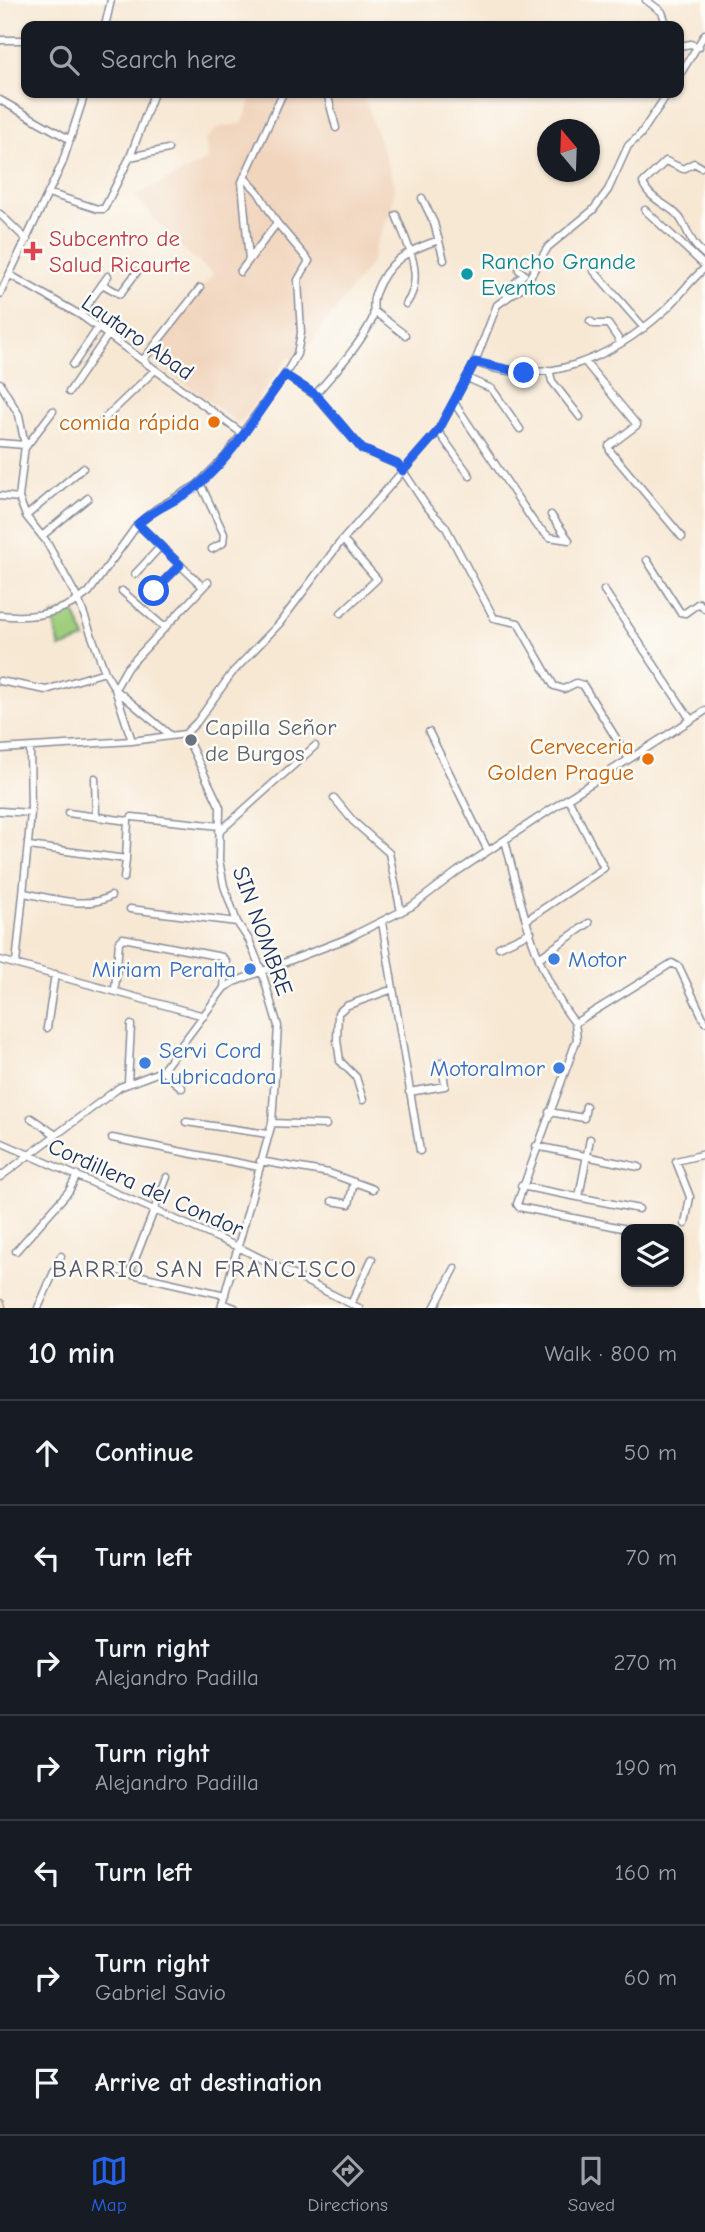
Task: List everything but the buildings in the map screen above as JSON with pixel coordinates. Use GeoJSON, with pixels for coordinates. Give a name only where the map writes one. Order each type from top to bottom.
{"type":"FeatureCollection","features":[{"type":"Feature","properties":{"kind":"street"},"geometry":{"type":"LineString","coordinates":[[106,21],[111,0]]}},
{"type":"Feature","properties":{"kind":"street"},"geometry":{"type":"LineString","coordinates":[[646,0],[662,12],[665,21]]}},
{"type":"Feature","properties":{"kind":"street"},"geometry":{"type":"LineString","coordinates":[[684,69],[701,45],[705,34]]}},
{"type":"Feature","properties":{"kind":"street"},"geometry":{"type":"LineString","coordinates":[[0,40],[21,40]]}},
{"type":"Feature","properties":{"kind":"street"},"geometry":{"type":"LineString","coordinates":[[0,294],[48,193],[83,98]]}},
{"type":"Feature","properties":{"kind":"street"},"geometry":{"type":"LineString","coordinates":[[48,193],[104,209],[130,157],[152,98]]}},
{"type":"Feature","properties":{"kind":"street"},"geometry":{"type":"LineString","coordinates":[[249,260],[242,185],[282,98]]}},
{"type":"Feature","properties":{"kind":"street"},"geometry":{"type":"LineString","coordinates":[[328,98],[336,128]]}},
{"type":"Feature","properties":{"kind":"street"},"geometry":{"type":"LineString","coordinates":[[503,298],[532,279],[543,252],[593,210],[608,190],[620,158],[640,135],[665,98]]}},
{"type":"Feature","properties":{"kind":"street"},"geometry":{"type":"LineString","coordinates":[[0,100],[69,139]]}},
{"type":"Feature","properties":{"kind":"street"},"geometry":{"type":"LineString","coordinates":[[130,157],[168,149]]}},
{"type":"Feature","properties":{"kind":"street"},"geometry":{"type":"LineString","coordinates":[[701,167],[694,163],[683,169],[666,160],[643,183],[652,196],[683,222],[692,244],[705,255]]}},
{"type":"Feature","properties":{"kind":"street"},"geometry":{"type":"LineString","coordinates":[[0,615],[43,615],[79,601],[96,584],[138,524],[200,483],[243,434],[297,354],[301,334],[298,280],[309,261],[244,177]]}},
{"type":"Feature","properties":{"kind":"street"},"geometry":{"type":"LineString","coordinates":[[422,198],[444,260]]}},
{"type":"Feature","properties":{"kind":"street"},"geometry":{"type":"LineString","coordinates":[[475,362],[524,373],[549,370],[585,362],[644,328],[705,267],[645,210]]}},
{"type":"Feature","properties":{"kind":"street"},"geometry":{"type":"LineString","coordinates":[[0,214],[27,240]]}},
{"type":"Feature","properties":{"kind":"street"},"geometry":{"type":"LineString","coordinates":[[396,215],[409,250],[417,285],[406,304]]}},
{"type":"Feature","properties":{"kind":"street"},"geometry":{"type":"LineString","coordinates":[[240,272],[277,223]]}},
{"type":"Feature","properties":{"kind":"street"},"geometry":{"type":"LineString","coordinates":[[316,395],[357,345],[375,312],[373,299],[380,283],[409,250],[439,240]]}},
{"type":"Feature","properties":{"kind":"street"},"geometry":{"type":"LineString","coordinates":[[0,749],[132,741],[185,734],[197,722],[232,673],[279,624],[343,540],[438,431],[455,404],[475,362],[496,305],[524,274],[519,270]]}},
{"type":"Feature","properties":{"kind":"street"},"geometry":{"type":"LineString","coordinates":[[594,271],[644,328]]}},
{"type":"Feature","properties":{"kind":"street"},"geometry":{"type":"LineString","coordinates":[[102,284],[120,294],[136,272]]}},
{"type":"Feature","properties":{"kind":"street","name":"Lautaro Abad"},"geometry":{"type":"LineString","coordinates":[[10,275],[98,327],[243,434]]}},
{"type":"Feature","properties":{"kind":"street"},"geometry":{"type":"LineString","coordinates":[[80,315],[108,275]]}},
{"type":"Feature","properties":{"kind":"street"},"geometry":{"type":"LineString","coordinates":[[143,360],[200,288]]}},
{"type":"Feature","properties":{"kind":"street"},"geometry":{"type":"LineString","coordinates":[[375,312],[405,335]]}},
{"type":"Feature","properties":{"kind":"street"},"geometry":{"type":"LineString","coordinates":[[590,321],[594,324],[608,324],[621,343]]}},
{"type":"Feature","properties":{"kind":"street"},"geometry":{"type":"LineString","coordinates":[[73,365],[98,327]]}},
{"type":"Feature","properties":{"kind":"street"},"geometry":{"type":"LineString","coordinates":[[69,392],[108,335]]}},
{"type":"Feature","properties":{"kind":"street"},"geometry":{"type":"LineString","coordinates":[[585,362],[637,425],[609,446],[610,452],[682,537]]}},
{"type":"Feature","properties":{"kind":"street"},"geometry":{"type":"LineString","coordinates":[[103,421],[155,370]]}},
{"type":"Feature","properties":{"kind":"street"},"geometry":{"type":"LineString","coordinates":[[549,370],[552,381],[580,417]]}},
{"type":"Feature","properties":{"kind":"street"},"geometry":{"type":"LineString","coordinates":[[285,375],[316,395],[353,441],[403,471],[427,507],[445,526],[494,618],[518,623],[554,686],[564,689],[576,683],[583,685],[629,759]]}},
{"type":"Feature","properties":{"kind":"street"},"geometry":{"type":"LineString","coordinates":[[467,378],[492,389],[520,429]]}},
{"type":"Feature","properties":{"kind":"street"},"geometry":{"type":"LineString","coordinates":[[0,383],[19,415],[25,447],[19,498],[26,516],[42,536],[79,601],[104,673],[115,689],[170,735]]}},
{"type":"Feature","properties":{"kind":"street"},"geometry":{"type":"LineString","coordinates":[[455,404],[535,524],[550,537],[569,540],[551,515]]}},
{"type":"Feature","properties":{"kind":"street"},"geometry":{"type":"LineString","coordinates":[[25,447],[53,411]]}},
{"type":"Feature","properties":{"kind":"street"},"geometry":{"type":"LineString","coordinates":[[438,431],[470,476]]}},
{"type":"Feature","properties":{"kind":"street"},"geometry":{"type":"LineString","coordinates":[[0,443],[25,447]]}},
{"type":"Feature","properties":{"kind":"street"},"geometry":{"type":"LineString","coordinates":[[26,516],[83,468]]}},
{"type":"Feature","properties":{"kind":"street"},"geometry":{"type":"LineString","coordinates":[[200,483],[224,534],[223,543],[212,549]]}},
{"type":"Feature","properties":{"kind":"street"},"geometry":{"type":"LineString","coordinates":[[0,496],[19,498]]}},
{"type":"Feature","properties":{"kind":"street"},"geometry":{"type":"LineString","coordinates":[[42,536],[88,498]]}},
{"type":"Feature","properties":{"kind":"street"},"geometry":{"type":"LineString","coordinates":[[132,741],[115,689],[127,668],[205,585],[138,524]]}},
{"type":"Feature","properties":{"kind":"street"},"geometry":{"type":"LineString","coordinates":[[341,613],[377,579],[343,540]]}},
{"type":"Feature","properties":{"kind":"street"},"geometry":{"type":"LineString","coordinates":[[135,574],[160,546]]}},
{"type":"Feature","properties":{"kind":"street"},"geometry":{"type":"LineString","coordinates":[[647,560],[680,612],[685,613],[699,603],[705,609]]}},
{"type":"Feature","properties":{"kind":"street"},"geometry":{"type":"LineString","coordinates":[[154,591],[180,565]]}},
{"type":"Feature","properties":{"kind":"street"},"geometry":{"type":"LineString","coordinates":[[604,590],[691,720]]}},
{"type":"Feature","properties":{"kind":"street"},"geometry":{"type":"LineString","coordinates":[[122,591],[165,628]]}},
{"type":"Feature","properties":{"kind":"street"},"geometry":{"type":"LineString","coordinates":[[0,681],[46,691],[104,673]]}},
{"type":"Feature","properties":{"kind":"street"},"geometry":{"type":"LineString","coordinates":[[0,1177],[128,1083],[162,1071],[225,988],[401,912],[568,797],[705,711]]}},
{"type":"Feature","properties":{"kind":"street"},"geometry":{"type":"LineString","coordinates":[[429,732],[488,851]]}},
{"type":"Feature","properties":{"kind":"street","name":"SIN NOMBRE"},"geometry":{"type":"LineString","coordinates":[[185,734],[216,795],[220,829],[220,869],[237,922],[249,940],[262,972],[278,1026],[272,1123],[221,1306]]}},
{"type":"Feature","properties":{"kind":"street"},"geometry":{"type":"LineString","coordinates":[[68,813],[130,817],[220,829],[314,746]]}},
{"type":"Feature","properties":{"kind":"street"},"geometry":{"type":"LineString","coordinates":[[16,964],[29,846],[30,748]]}},
{"type":"Feature","properties":{"kind":"street"},"geometry":{"type":"LineString","coordinates":[[95,778],[96,816]]}},
{"type":"Feature","properties":{"kind":"street"},"geometry":{"type":"LineString","coordinates":[[528,919],[604,868],[568,797]]}},
{"type":"Feature","properties":{"kind":"street"},"geometry":{"type":"LineString","coordinates":[[334,798],[353,821],[389,853],[401,912]]}},
{"type":"Feature","properties":{"kind":"street"},"geometry":{"type":"LineString","coordinates":[[0,811],[31,813]]}},
{"type":"Feature","properties":{"kind":"street"},"geometry":{"type":"LineString","coordinates":[[124,878],[130,817]]}},
{"type":"Feature","properties":{"kind":"street"},"geometry":{"type":"LineString","coordinates":[[505,840],[548,984],[575,1023],[577,1040],[521,1186],[517,1199],[519,1207],[621,1228]]}},
{"type":"Feature","properties":{"kind":"street"},"geometry":{"type":"LineString","coordinates":[[29,846],[126,859]]}},
{"type":"Feature","properties":{"kind":"street"},"geometry":{"type":"LineString","coordinates":[[24,893],[83,903],[97,902],[111,896]]}},
{"type":"Feature","properties":{"kind":"street"},"geometry":{"type":"LineString","coordinates":[[130,909],[237,922]]}},
{"type":"Feature","properties":{"kind":"street"},"geometry":{"type":"LineString","coordinates":[[382,922],[420,1151]]}},
{"type":"Feature","properties":{"kind":"street"},"geometry":{"type":"LineString","coordinates":[[539,958],[589,923]]}},
{"type":"Feature","properties":{"kind":"street"},"geometry":{"type":"LineString","coordinates":[[499,947],[531,932]]}},
{"type":"Feature","properties":{"kind":"street"},"geometry":{"type":"LineString","coordinates":[[114,990],[119,942],[124,938],[222,957],[226,961],[225,988]]}},
{"type":"Feature","properties":{"kind":"street"},"geometry":{"type":"LineString","coordinates":[[0,960],[204,1016]]}},
{"type":"Feature","properties":{"kind":"street"},"geometry":{"type":"LineString","coordinates":[[575,1023],[672,963],[679,967],[705,1022]]}},
{"type":"Feature","properties":{"kind":"street"},"geometry":{"type":"LineString","coordinates":[[47,1028],[55,974]]}},
{"type":"Feature","properties":{"kind":"street"},"geometry":{"type":"LineString","coordinates":[[363,1100],[356,1077],[340,1060],[338,1013],[346,1006],[393,989]]}},
{"type":"Feature","properties":{"kind":"street"},"geometry":{"type":"LineString","coordinates":[[128,1083],[131,1026]]}},
{"type":"Feature","properties":{"kind":"street"},"geometry":{"type":"LineString","coordinates":[[409,1091],[445,1086],[442,1062]]}},
{"type":"Feature","properties":{"kind":"street"},"geometry":{"type":"LineString","coordinates":[[162,1071],[182,1088]]}},
{"type":"Feature","properties":{"kind":"street"},"geometry":{"type":"LineString","coordinates":[[549,1112],[584,1118],[586,1106]]}},
{"type":"Feature","properties":{"kind":"street"},"geometry":{"type":"LineString","coordinates":[[31,1118],[55,1135]]}},
{"type":"Feature","properties":{"kind":"street"},"geometry":{"type":"LineString","coordinates":[[186,1122],[268,1134]]}},
{"type":"Feature","properties":{"kind":"street"},"geometry":{"type":"LineString","coordinates":[[272,1123],[326,1125]]}},
{"type":"Feature","properties":{"kind":"street"},"geometry":{"type":"LineString","coordinates":[[112,1138],[259,1164],[319,1170],[373,1189]]}},
{"type":"Feature","properties":{"kind":"street"},"geometry":{"type":"LineString","coordinates":[[579,1197],[590,1139]]}},
{"type":"Feature","properties":{"kind":"street","name":"Cordillera del Condor"},"geometry":{"type":"LineString","coordinates":[[0,1142],[238,1247],[359,1308]]}},
{"type":"Feature","properties":{"kind":"street"},"geometry":{"type":"LineString","coordinates":[[536,1146],[639,1167]]}},
{"type":"Feature","properties":{"kind":"street"},"geometry":{"type":"LineString","coordinates":[[685,1224],[690,1197],[676,1160],[705,1154]]}},
{"type":"Feature","properties":{"kind":"street"},"geometry":{"type":"LineString","coordinates":[[16,1251],[69,1191],[77,1175]]}},
{"type":"Feature","properties":{"kind":"street"},"geometry":{"type":"LineString","coordinates":[[132,1267],[167,1177]]}},
{"type":"Feature","properties":{"kind":"street"},"geometry":{"type":"LineString","coordinates":[[332,1201],[349,1204],[354,1182]]}},
{"type":"Feature","properties":{"kind":"street"},"geometry":{"type":"LineString","coordinates":[[521,1186],[639,1209]]}},
{"type":"Feature","properties":{"kind":"street"},"geometry":{"type":"LineString","coordinates":[[38,1308],[61,1256]]}},
{"type":"Feature","properties":{"kind":"street"},"geometry":{"type":"LineString","coordinates":[[351,1304],[372,1259]]}},
{"type":"Feature","properties":{"kind":"street"},"geometry":{"type":"LineString","coordinates":[[434,1308],[455,1268]]}},
{"type":"Feature","properties":{"kind":"street"},"geometry":{"type":"LineString","coordinates":[[115,1270],[225,1295]]}},
{"type":"Feature","properties":{"kind":"street"},"geometry":{"type":"LineString","coordinates":[[221,1306],[235,1308]]}},
{"type":"Feature","properties":{"kind":"shaded area"},"geometry":{"type":"Polygon","coordinates":[[[252,98],[365,98],[395,186],[392,207],[372,261],[297,362],[289,357],[240,424],[147,356],[213,274],[176,243],[135,196],[209,159],[205,141],[217,128],[243,123],[252,98]]]}},
{"type":"Feature","properties":{"kind":"green space"},"geometry":{"type":"Polygon","coordinates":[[[73,608],[85,639],[60,648],[52,616],[73,608]]]}},
{"type":"Feature","properties":{"kind":"place","name":"Subcentro de Salud Ricaurte"},"geometry":{"type":"Point","coordinates":[33,251]}},
{"type":"Feature","properties":{"kind":"place","name":"Rancho Grande Eventos"},"geometry":{"type":"Point","coordinates":[467,274]}},
{"type":"Feature","properties":{"kind":"place","name":"comida rápida"},"geometry":{"type":"Point","coordinates":[214,422]}},
{"type":"Feature","properties":{"kind":"place","name":"Capilla Señor de Burgos"},"geometry":{"type":"Point","coordinates":[191,740]}},
{"type":"Feature","properties":{"kind":"place","name":"Cerveceria Golden Prague"},"geometry":{"type":"Point","coordinates":[648,759]}},
{"type":"Feature","properties":{"kind":"place","name":"Motor"},"geometry":{"type":"Point","coordinates":[554,959]}},
{"type":"Feature","properties":{"kind":"place","name":"Miriam Peralta"},"geometry":{"type":"Point","coordinates":[250,969]}},
{"type":"Feature","properties":{"kind":"place","name":"Servi Cord Lubricadora"},"geometry":{"type":"Point","coordinates":[145,1063]}},
{"type":"Feature","properties":{"kind":"place","name":"Motoralmor"},"geometry":{"type":"Point","coordinates":[559,1068]}},
{"type":"Feature","properties":{"kind":"district","name":"BARRIO SAN FRANCISCO"},"geometry":{"type":"Point","coordinates":[205,1269]}},
{"type":"Feature","properties":{"kind":"route"},"geometry":{"type":"LineString","coordinates":[[154,591],[180,565],[138,524],[156,509],[187,493],[209,474],[243,434],[285,375],[316,395],[362,449],[397,464],[403,471],[438,431],[455,404],[475,362],[491,368],[524,373]]}}]}
